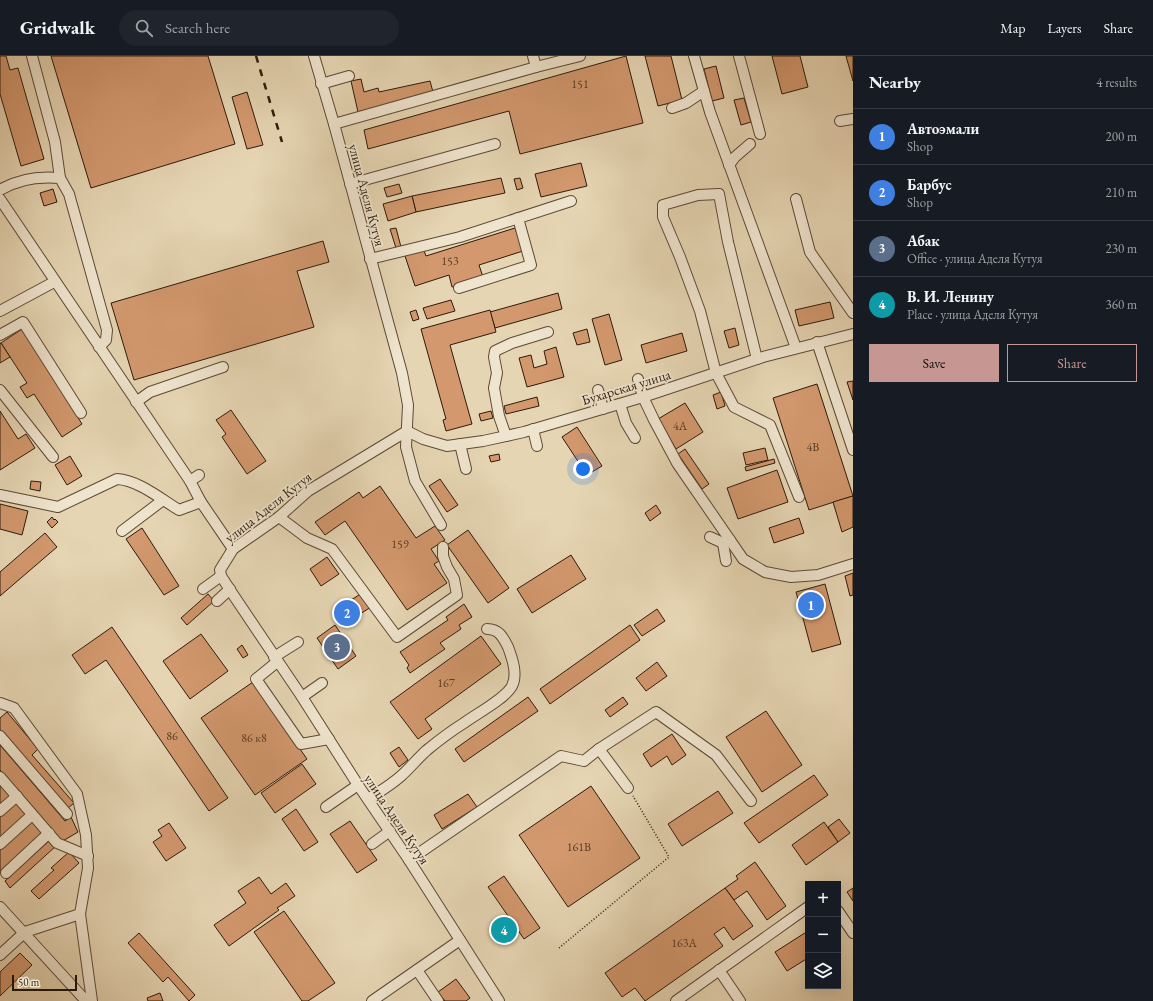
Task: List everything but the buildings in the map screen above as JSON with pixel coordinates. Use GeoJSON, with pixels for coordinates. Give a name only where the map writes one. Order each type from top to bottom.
{"type":"FeatureCollection","features":[{"type":"Feature","properties":{"kind":"street"},"geometry":{"type":"LineString","coordinates":[[32,56],[55,142],[60,178],[69,194],[107,330],[106,340],[98,347]]}},
{"type":"Feature","properties":{"kind":"street","name":"улица Аделя Кутуя"},"geometry":{"type":"LineString","coordinates":[[314,56],[402,373],[408,405],[406,431],[308,490],[279,517],[233,549],[220,570],[221,576],[409,860],[499,1001]]}},
{"type":"Feature","properties":{"kind":"street"},"geometry":{"type":"LineString","coordinates":[[533,56],[536,67]]}},
{"type":"Feature","properties":{"kind":"street"},"geometry":{"type":"LineString","coordinates":[[334,124],[580,56]]}},
{"type":"Feature","properties":{"kind":"street"},"geometry":{"type":"LineString","coordinates":[[694,56],[710,112],[796,348]]}},
{"type":"Feature","properties":{"kind":"street"},"geometry":{"type":"LineString","coordinates":[[739,56],[760,134]]}},
{"type":"Feature","properties":{"kind":"street"},"geometry":{"type":"LineString","coordinates":[[321,84],[349,76]]}},
{"type":"Feature","properties":{"kind":"street"},"geometry":{"type":"LineString","coordinates":[[672,108],[686,104],[704,91]]}},
{"type":"Feature","properties":{"kind":"street"},"geometry":{"type":"LineString","coordinates":[[840,121],[853,118]]}},
{"type":"Feature","properties":{"kind":"street"},"geometry":{"type":"LineString","coordinates":[[350,184],[495,144]]}},
{"type":"Feature","properties":{"kind":"street"},"geometry":{"type":"LineString","coordinates":[[729,165],[735,157],[750,144]]}},
{"type":"Feature","properties":{"kind":"street"},"geometry":{"type":"LineString","coordinates":[[0,190],[9,185],[27,179],[45,176],[60,178]]}},
{"type":"Feature","properties":{"kind":"street"},"geometry":{"type":"LineString","coordinates":[[757,359],[728,242],[719,194],[698,195],[663,205],[663,217],[700,311],[716,373],[734,407],[770,425],[799,497]]}},
{"type":"Feature","properties":{"kind":"street"},"geometry":{"type":"LineString","coordinates":[[796,199],[810,252],[853,313]]}},
{"type":"Feature","properties":{"kind":"street"},"geometry":{"type":"LineString","coordinates":[[0,200],[190,481],[201,502],[233,549]]}},
{"type":"Feature","properties":{"kind":"street"},"geometry":{"type":"LineString","coordinates":[[370,259],[460,237],[571,201]]}},
{"type":"Feature","properties":{"kind":"street"},"geometry":{"type":"LineString","coordinates":[[459,288],[531,265],[518,218]]}},
{"type":"Feature","properties":{"kind":"street"},"geometry":{"type":"LineString","coordinates":[[0,311],[54,282]]}},
{"type":"Feature","properties":{"kind":"street"},"geometry":{"type":"LineString","coordinates":[[0,335],[23,322],[81,413]]}},
{"type":"Feature","properties":{"kind":"street"},"geometry":{"type":"LineString","coordinates":[[506,436],[499,416],[494,388],[496,373],[494,357],[495,351],[512,343],[548,332]]}},
{"type":"Feature","properties":{"kind":"street","name":"Бухарская улица"},"geometry":{"type":"LineString","coordinates":[[406,431],[423,439],[447,446],[483,441],[534,429],[620,404],[757,359],[817,342],[853,334]]}},
{"type":"Feature","properties":{"kind":"street"},"geometry":{"type":"LineString","coordinates":[[817,342],[853,450]]}},
{"type":"Feature","properties":{"kind":"street"},"geometry":{"type":"LineString","coordinates":[[136,402],[150,392],[223,367]]}},
{"type":"Feature","properties":{"kind":"street"},"geometry":{"type":"LineString","coordinates":[[638,379],[643,397],[677,463],[727,542],[743,559],[765,572],[791,577],[818,575],[853,564]]}},
{"type":"Feature","properties":{"kind":"street"},"geometry":{"type":"LineString","coordinates":[[0,390],[53,456]]}},
{"type":"Feature","properties":{"kind":"street"},"geometry":{"type":"LineString","coordinates":[[598,390],[603,409]]}},
{"type":"Feature","properties":{"kind":"street"},"geometry":{"type":"LineString","coordinates":[[620,404],[626,423],[635,438]]}},
{"type":"Feature","properties":{"kind":"street"},"geometry":{"type":"LineString","coordinates":[[534,429],[538,446]]}},
{"type":"Feature","properties":{"kind":"street"},"geometry":{"type":"LineString","coordinates":[[406,431],[406,447],[415,481],[441,525]]}},
{"type":"Feature","properties":{"kind":"street"},"geometry":{"type":"LineString","coordinates":[[460,444],[466,468]]}},
{"type":"Feature","properties":{"kind":"street"},"geometry":{"type":"LineString","coordinates":[[190,481],[199,475]]}},
{"type":"Feature","properties":{"kind":"street"},"geometry":{"type":"LineString","coordinates":[[0,495],[58,507],[117,479],[126,479],[179,510],[201,502]]}},
{"type":"Feature","properties":{"kind":"street"},"geometry":{"type":"LineString","coordinates":[[122,531],[163,500]]}},
{"type":"Feature","properties":{"kind":"street"},"geometry":{"type":"LineString","coordinates":[[279,517],[307,538],[332,549],[397,637],[457,595],[454,579],[445,561],[443,547]]}},
{"type":"Feature","properties":{"kind":"street"},"geometry":{"type":"LineString","coordinates":[[710,537],[727,542]]}},
{"type":"Feature","properties":{"kind":"street"},"geometry":{"type":"LineString","coordinates":[[726,561],[727,542]]}},
{"type":"Feature","properties":{"kind":"street"},"geometry":{"type":"LineString","coordinates":[[203,589],[221,576]]}},
{"type":"Feature","properties":{"kind":"street"},"geometry":{"type":"LineString","coordinates":[[217,601],[230,589]]}},
{"type":"Feature","properties":{"kind":"street"},"geometry":{"type":"LineString","coordinates":[[368,799],[401,776],[427,750],[503,696],[512,686],[514,668],[505,642],[501,634],[494,629],[486,629]]}},
{"type":"Feature","properties":{"kind":"street"},"geometry":{"type":"LineString","coordinates":[[298,642],[256,679],[300,744],[329,739]]}},
{"type":"Feature","properties":{"kind":"street"},"geometry":{"type":"LineString","coordinates":[[302,697],[322,683]]}},
{"type":"Feature","properties":{"kind":"street"},"geometry":{"type":"LineString","coordinates":[[0,703],[14,708],[77,794],[86,835],[88,856],[88,868],[80,914],[92,1001]]}},
{"type":"Feature","properties":{"kind":"street"},"geometry":{"type":"LineString","coordinates":[[409,860],[561,756],[584,761],[599,749],[656,712],[716,755],[751,801]]}},
{"type":"Feature","properties":{"kind":"street"},"geometry":{"type":"LineString","coordinates":[[0,736],[67,814]]}},
{"type":"Feature","properties":{"kind":"street"},"geometry":{"type":"LineString","coordinates":[[599,749],[628,788]]}},
{"type":"Feature","properties":{"kind":"street"},"geometry":{"type":"LineString","coordinates":[[0,777],[57,843],[88,856]]}},
{"type":"Feature","properties":{"kind":"street"},"geometry":{"type":"LineString","coordinates":[[326,807],[358,785]]}},
{"type":"Feature","properties":{"kind":"street"},"geometry":{"type":"LineString","coordinates":[[0,811],[17,796]]}},
{"type":"Feature","properties":{"kind":"street"},"geometry":{"type":"LineString","coordinates":[[0,844],[32,815]]}},
{"type":"Feature","properties":{"kind":"street"},"geometry":{"type":"LineString","coordinates":[[372,844],[390,831]]}},
{"type":"Feature","properties":{"kind":"street"},"geometry":{"type":"LineString","coordinates":[[6,873],[49,833]]}},
{"type":"Feature","properties":{"kind":"street"},"geometry":{"type":"LineString","coordinates":[[0,907],[25,932],[86,1001]]}},
{"type":"Feature","properties":{"kind":"street"},"geometry":{"type":"LineString","coordinates":[[676,1001],[805,909]]}},
{"type":"Feature","properties":{"kind":"street"},"geometry":{"type":"LineString","coordinates":[[0,955],[25,932],[80,914]]}},
{"type":"Feature","properties":{"kind":"street"},"geometry":{"type":"LineString","coordinates":[[841,915],[853,933]]}},
{"type":"Feature","properties":{"kind":"street"},"geometry":{"type":"LineString","coordinates":[[372,1001],[460,940]]}},
{"type":"Feature","properties":{"kind":"street"},"geometry":{"type":"LineString","coordinates":[[417,970],[438,1001]]}},
{"type":"Feature","properties":{"kind":"street"},"geometry":{"type":"LineString","coordinates":[[719,970],[740,1001]]}},
{"type":"Feature","properties":{"kind":"path"},"geometry":{"type":"LineString","coordinates":[[559,948],[669,857],[628,788]]}},
{"type":"Feature","properties":{"kind":"railway"},"geometry":{"type":"LineString","coordinates":[[256,56],[282,142]]}},
{"type":"Feature","properties":{"kind":"place","name":"Автоэмали"},"geometry":{"type":"Point","coordinates":[811,605]}},
{"type":"Feature","properties":{"kind":"place","name":"Барбус"},"geometry":{"type":"Point","coordinates":[347,613]}},
{"type":"Feature","properties":{"kind":"place","name":"Абак"},"geometry":{"type":"Point","coordinates":[337,647]}},
{"type":"Feature","properties":{"kind":"place","name":"В. И. Ленину"},"geometry":{"type":"Point","coordinates":[504,930]}}]}
